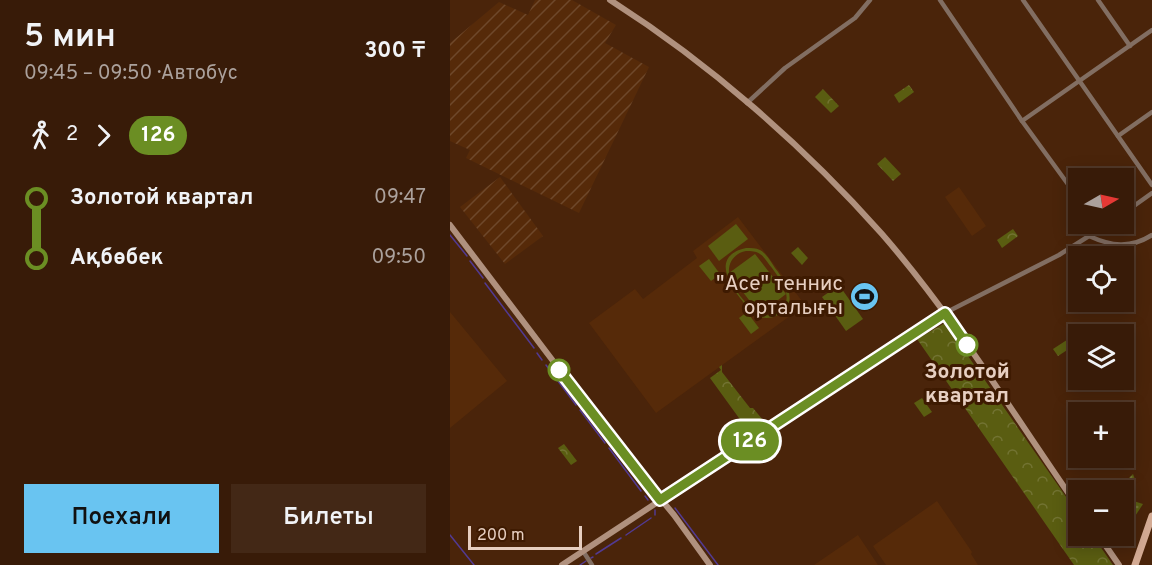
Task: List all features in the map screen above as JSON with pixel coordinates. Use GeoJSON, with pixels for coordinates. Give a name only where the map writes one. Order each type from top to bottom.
{"type":"FeatureCollection","features":[{"type":"Feature","properties":{"kind":"main road"},"geometry":{"type":"LineString","coordinates":[[1135,563],[1152,516]]}},
{"type":"Feature","properties":{"kind":"street"},"geometry":{"type":"LineString","coordinates":[[610,0],[658,31],[747,103],[843,191],[882,234],[945,313],[1068,492]]}},
{"type":"Feature","properties":{"kind":"street"},"geometry":{"type":"LineString","coordinates":[[747,103],[785,68],[855,18],[870,0]]}},
{"type":"Feature","properties":{"kind":"street"},"geometry":{"type":"LineString","coordinates":[[940,0],[1068,184]]}},
{"type":"Feature","properties":{"kind":"street"},"geometry":{"type":"LineString","coordinates":[[1023,0],[1152,185]]}},
{"type":"Feature","properties":{"kind":"street"},"geometry":{"type":"LineString","coordinates":[[1098,0],[1130,46]]}},
{"type":"Feature","properties":{"kind":"street"},"geometry":{"type":"LineString","coordinates":[[1022,121],[1152,30]]}},
{"type":"Feature","properties":{"kind":"street"},"geometry":{"type":"LineString","coordinates":[[1118,136],[1152,112]]}},
{"type":"Feature","properties":{"kind":"street"},"geometry":{"type":"LineString","coordinates":[[1134,206],[1152,193]]}},
{"type":"Feature","properties":{"kind":"street"},"geometry":{"type":"LineString","coordinates":[[450,225],[711,565]]}},
{"type":"Feature","properties":{"kind":"street"},"geometry":{"type":"LineString","coordinates":[[562,565],[945,313],[1059,255],[1089,236],[1111,245],[1124,246],[1135,244],[1152,235]]}},
{"type":"Feature","properties":{"kind":"street"},"geometry":{"type":"LineString","coordinates":[[1106,546],[1119,565]]}},
{"type":"Feature","properties":{"kind":"street"},"geometry":{"type":"LineString","coordinates":[[583,552],[592,565]]}},
{"type":"Feature","properties":{"kind":"shaded area"},"geometry":{"type":"Polygon","coordinates":[[[535,0],[572,0],[616,25],[605,43],[649,67],[579,213],[466,158],[470,150],[450,141],[450,43],[499,2],[528,15],[535,0]]]}},
{"type":"Feature","properties":{"kind":"shaded area"},"geometry":{"type":"Polygon","coordinates":[[[500,177],[543,236],[505,264],[460,207],[500,177]]]}},
{"type":"Feature","properties":{"kind":"shaded area"},"geometry":{"type":"Polygon","coordinates":[[[959,187],[986,226],[972,236],[945,197],[959,187]]]}},
{"type":"Feature","properties":{"kind":"shaded area"},"geometry":{"type":"Polygon","coordinates":[[[738,217],[805,305],[656,413],[589,323],[635,289],[643,299],[697,258],[693,251],[738,217]]]}},
{"type":"Feature","properties":{"kind":"shaded area"},"geometry":{"type":"Polygon","coordinates":[[[450,312],[507,381],[450,428],[450,312]]]}},
{"type":"Feature","properties":{"kind":"shaded area"},"geometry":{"type":"Polygon","coordinates":[[[937,501],[972,552],[978,565],[886,565],[873,546],[937,501]]]}},
{"type":"Feature","properties":{"kind":"shaded area"},"geometry":{"type":"Polygon","coordinates":[[[858,535],[878,565],[814,565],[858,535]]]}},
{"type":"Feature","properties":{"kind":"green space"},"geometry":{"type":"Polygon","coordinates":[[[909,85],[914,92],[899,103],[894,95],[909,85]]]}},
{"type":"Feature","properties":{"kind":"green space"},"geometry":{"type":"Polygon","coordinates":[[[823,89],[839,106],[831,113],[815,97],[823,89]]]}},
{"type":"Feature","properties":{"kind":"green space"},"geometry":{"type":"Polygon","coordinates":[[[885,157],[901,174],[893,181],[877,164],[885,157]]]}},
{"type":"Feature","properties":{"kind":"green space"},"geometry":{"type":"Polygon","coordinates":[[[736,224],[748,239],[719,261],[708,246],[736,224]]]}},
{"type":"Feature","properties":{"kind":"green space"},"geometry":{"type":"Polygon","coordinates":[[[1013,229],[1018,236],[1002,248],[997,240],[1013,229]]]}},
{"type":"Feature","properties":{"kind":"green space"},"geometry":{"type":"Polygon","coordinates":[[[798,247],[808,258],[802,265],[791,253],[798,247]]]}},
{"type":"Feature","properties":{"kind":"green space"},"geometry":{"type":"Polygon","coordinates":[[[755,248],[767,256],[789,292],[790,299],[785,310],[770,318],[764,318],[747,308],[727,276],[726,262],[736,251],[755,248]],[[746,251],[733,259],[729,273],[755,254],[786,294],[760,314],[773,314],[786,302],[787,296],[785,290],[763,257],[757,252],[746,251]],[[729,274],[740,296],[759,314],[759,313],[729,274]]]}},
{"type":"Feature","properties":{"kind":"green space"},"geometry":{"type":"Polygon","coordinates":[[[709,259],[720,274],[711,281],[699,266],[709,259]]]}},
{"type":"Feature","properties":{"kind":"green space"},"geometry":{"type":"Polygon","coordinates":[[[839,285],[863,319],[846,331],[822,297],[839,285]]]}},
{"type":"Feature","properties":{"kind":"green space"},"geometry":{"type":"Polygon","coordinates":[[[747,312],[759,328],[751,334],[739,318],[747,312]]]}},
{"type":"Feature","properties":{"kind":"green space"},"geometry":{"type":"Polygon","coordinates":[[[945,323],[1068,500],[1068,546],[1100,546],[1113,565],[1074,565],[917,339],[945,323]]]}},
{"type":"Feature","properties":{"kind":"green space"},"geometry":{"type":"Polygon","coordinates":[[[1068,339],[1068,350],[1058,356],[1053,349],[1068,339]]]}},
{"type":"Feature","properties":{"kind":"green space"},"geometry":{"type":"Polygon","coordinates":[[[722,365],[722,372],[750,408],[753,408],[767,425],[752,436],[710,378],[721,370],[719,367],[722,365]]]}},
{"type":"Feature","properties":{"kind":"green space"},"geometry":{"type":"Polygon","coordinates":[[[922,398],[932,412],[924,417],[914,403],[922,398]]]}},
{"type":"Feature","properties":{"kind":"green space"},"geometry":{"type":"Polygon","coordinates":[[[564,444],[577,461],[571,465],[558,448],[564,444]]]}},
{"type":"Feature","properties":{"kind":"green space"},"geometry":{"type":"Polygon","coordinates":[[[1133,474],[1136,482],[1134,484],[1134,480],[1127,480],[1133,474]]]}},
{"type":"Feature","properties":{"kind":"green space"},"geometry":{"type":"Polygon","coordinates":[[[1134,501],[1143,504],[1134,518],[1134,501]]]}},
{"type":"Feature","properties":{"kind":"waterway"},"geometry":{"type":"LineString","coordinates":[[450,235],[467,256]]}},
{"type":"Feature","properties":{"kind":"waterway"},"geometry":{"type":"LineString","coordinates":[[470,261],[483,278]]}},
{"type":"Feature","properties":{"kind":"waterway"},"geometry":{"type":"LineString","coordinates":[[485,283],[534,348]]}},
{"type":"Feature","properties":{"kind":"waterway"},"geometry":{"type":"LineString","coordinates":[[537,353],[542,360]]}},
{"type":"Feature","properties":{"kind":"waterway"},"geometry":{"type":"LineString","coordinates":[[546,365],[576,405]]}},
{"type":"Feature","properties":{"kind":"waterway"},"geometry":{"type":"LineString","coordinates":[[580,410],[605,443]]}},
{"type":"Feature","properties":{"kind":"waterway"},"geometry":{"type":"LineString","coordinates":[[609,448],[641,491]]}},
{"type":"Feature","properties":{"kind":"waterway"},"geometry":{"type":"LineString","coordinates":[[645,496],[648,500]]}},
{"type":"Feature","properties":{"kind":"waterway"},"geometry":{"type":"LineString","coordinates":[[675,508],[718,565]]}},
{"type":"Feature","properties":{"kind":"waterway"},"geometry":{"type":"LineString","coordinates":[[655,510],[655,515]]}},
{"type":"Feature","properties":{"kind":"waterway"},"geometry":{"type":"LineString","coordinates":[[626,535],[651,518]]}},
{"type":"Feature","properties":{"kind":"waterway"},"geometry":{"type":"LineString","coordinates":[[450,535],[474,565]]}},
{"type":"Feature","properties":{"kind":"waterway"},"geometry":{"type":"LineString","coordinates":[[596,554],[621,538]]}},
{"type":"Feature","properties":{"kind":"waterway"},"geometry":{"type":"LineString","coordinates":[[580,565],[586,561]]}},
{"type":"Feature","properties":{"kind":"bus line","name":"126"},"geometry":{"type":"LineString","coordinates":[[559,370],[660,500],[945,313],[967,345]]}},
{"type":"Feature","properties":{"kind":"place","name":"\"Ace\" теннис орталығы"},"geometry":{"type":"Point","coordinates":[864,296]}},
{"type":"Feature","properties":{"kind":"place","name":"Золотой квартал"},"geometry":{"type":"Point","coordinates":[967,345]}}]}
